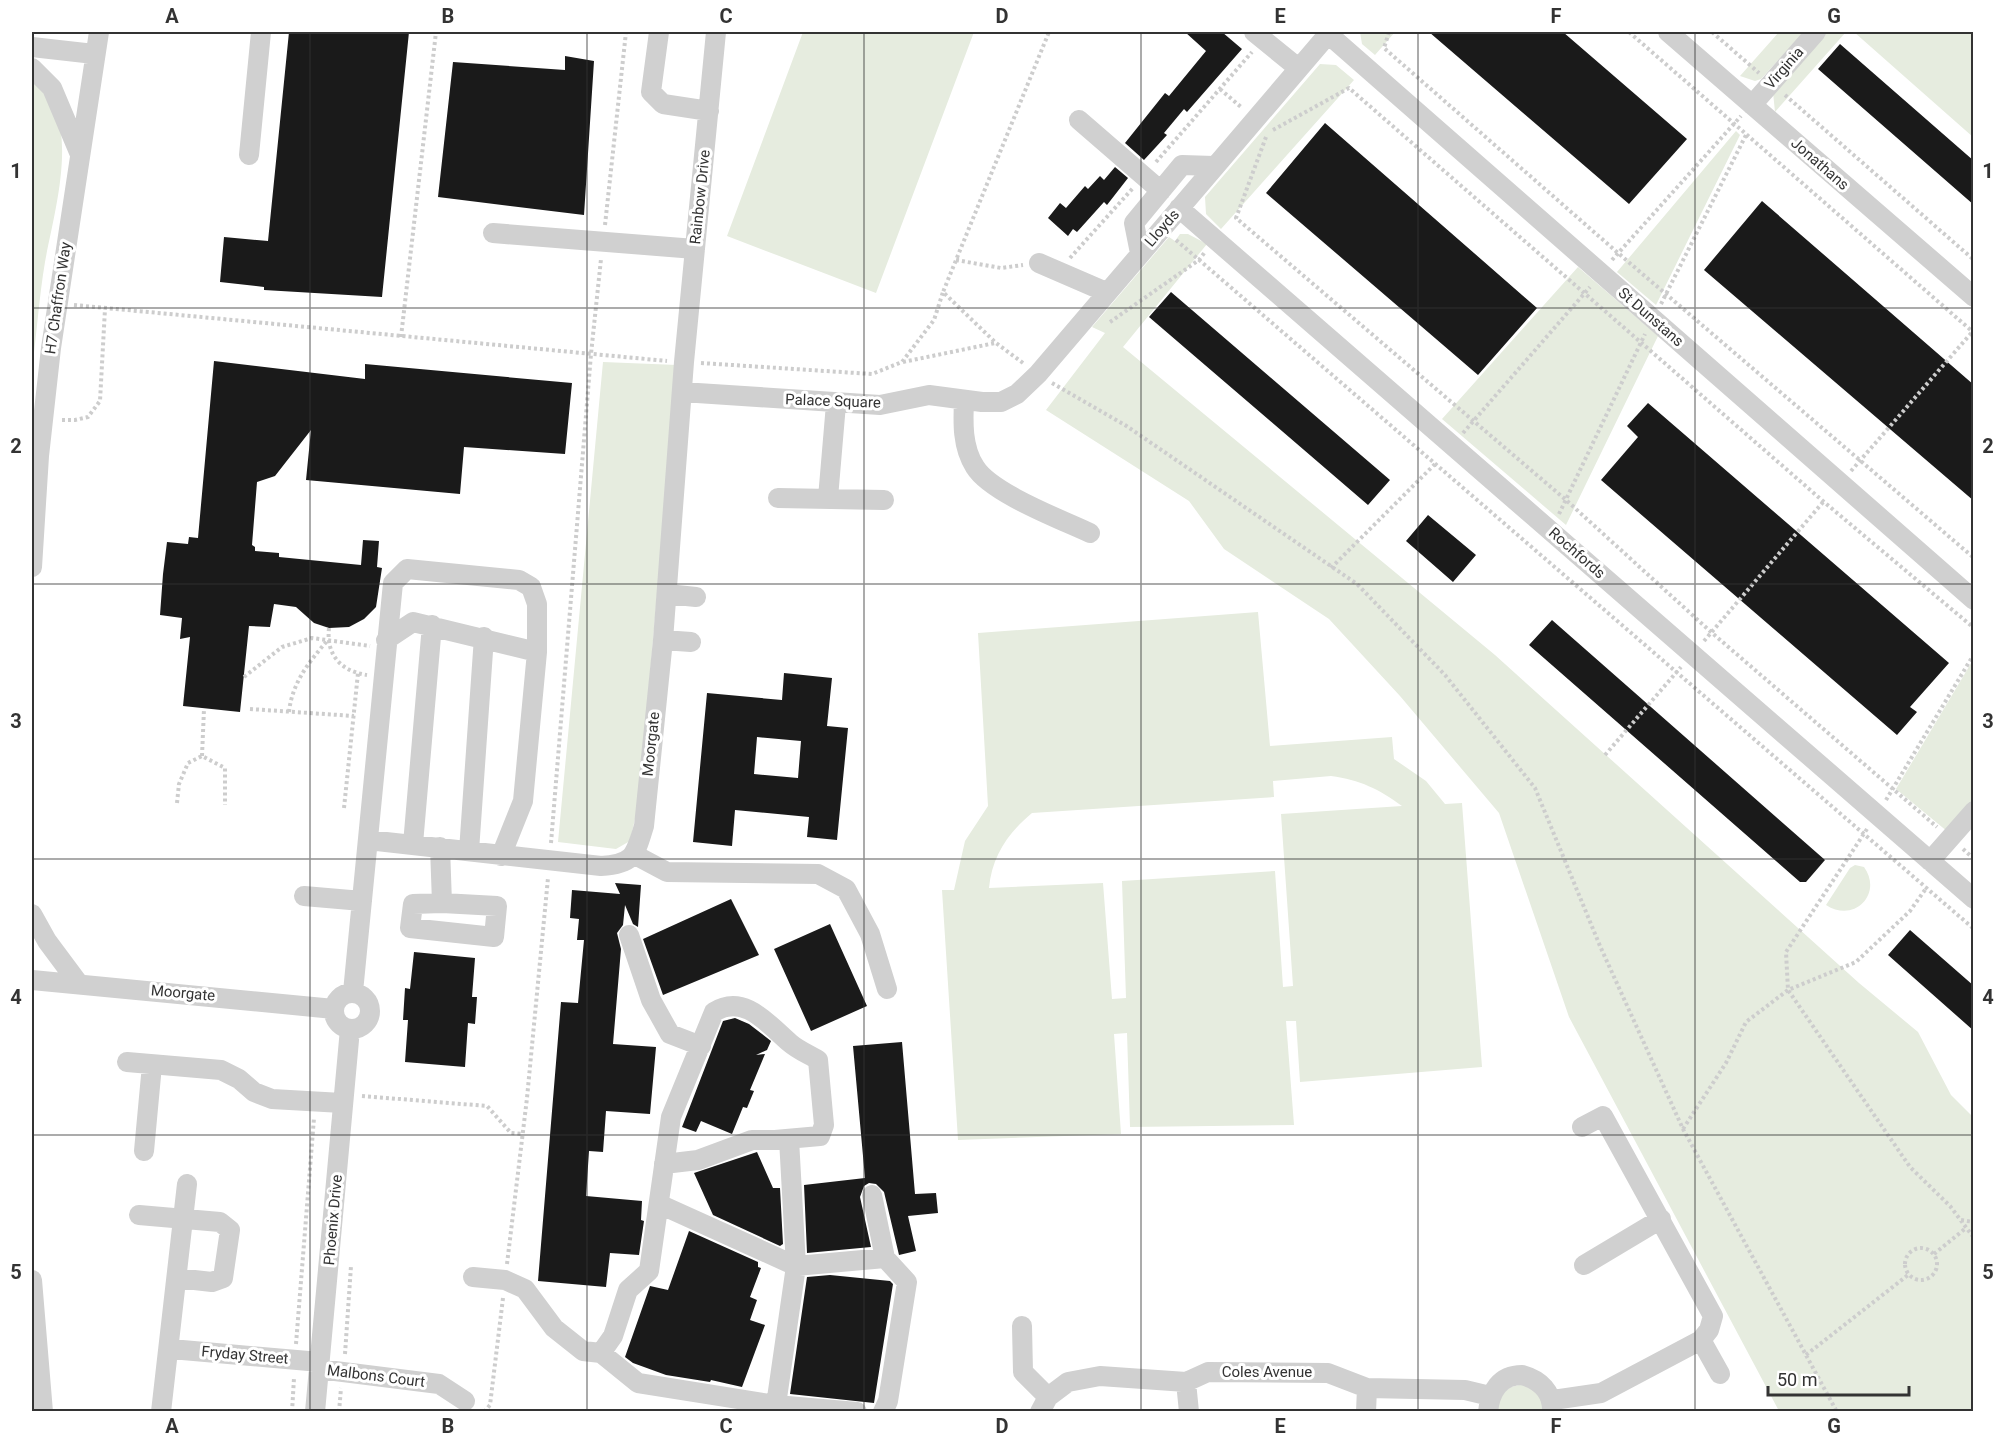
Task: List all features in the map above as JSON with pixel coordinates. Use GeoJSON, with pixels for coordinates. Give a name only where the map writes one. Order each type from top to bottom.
{"type":"FeatureCollection","features":[{"type":"Feature","properties":{"kind":"street","name":"H7 Chaffron Way"},"geometry":{"type":"LineString","coordinates":[[32,567],[43,419],[51,348],[99,32]]}},
{"type":"Feature","properties":{"kind":"street"},"geometry":{"type":"LineString","coordinates":[[249,155],[261,32]]}},
{"type":"Feature","properties":{"kind":"street"},"geometry":{"type":"LineString","coordinates":[[659,32],[651,92],[663,104],[708,111]]}},
{"type":"Feature","properties":{"kind":"street","name":"Rainbow Drive"},"geometry":{"type":"LineString","coordinates":[[684,362],[716,32]]}},
{"type":"Feature","properties":{"kind":"street","name":"Jonathans"},"geometry":{"type":"LineString","coordinates":[[1668,32],[1974,297]]}},
{"type":"Feature","properties":{"kind":"street","name":"Virginia"},"geometry":{"type":"LineString","coordinates":[[1752,105],[1816,32]]}},
{"type":"Feature","properties":{"kind":"street","name":"Lloyds"},"geometry":{"type":"LineString","coordinates":[[973,401],[1001,402],[1017,394],[1038,374],[1297,67],[1329,33]]}},
{"type":"Feature","properties":{"kind":"street","name":"St Dunstans"},"geometry":{"type":"LineString","coordinates":[[1329,33],[1974,600]]}},
{"type":"Feature","properties":{"kind":"street"},"geometry":{"type":"LineString","coordinates":[[1259,35],[1297,67]]}},
{"type":"Feature","properties":{"kind":"street"},"geometry":{"type":"LineString","coordinates":[[32,47],[94,54]]}},
{"type":"Feature","properties":{"kind":"street"},"geometry":{"type":"LineString","coordinates":[[32,68],[52,88],[79,152]]}},
{"type":"Feature","properties":{"kind":"street"},"geometry":{"type":"LineString","coordinates":[[1079,120],[1161,191]]}},
{"type":"Feature","properties":{"kind":"street"},"geometry":{"type":"LineString","coordinates":[[1140,253],[1134,224],[1182,165],[1214,166]]}},
{"type":"Feature","properties":{"kind":"street","name":"Rochfords"},"geometry":{"type":"LineString","coordinates":[[1179,208],[1694,653],[1974,899]]}},
{"type":"Feature","properties":{"kind":"street"},"geometry":{"type":"LineString","coordinates":[[493,233],[695,249]]}},
{"type":"Feature","properties":{"kind":"street"},"geometry":{"type":"LineString","coordinates":[[1039,263],[1106,292]]}},
{"type":"Feature","properties":{"kind":"street","name":"Moorgate"},"geometry":{"type":"LineString","coordinates":[[635,855],[644,826],[663,640],[684,362]]}},
{"type":"Feature","properties":{"kind":"street","name":"Palace Square"},"geometry":{"type":"LineString","coordinates":[[682,392],[836,404],[880,405],[928,395],[973,401]]}},
{"type":"Feature","properties":{"kind":"street"},"geometry":{"type":"LineString","coordinates":[[973,401],[962,430],[975,468],[1004,493],[1090,533]]}},
{"type":"Feature","properties":{"kind":"street"},"geometry":{"type":"LineString","coordinates":[[828,498],[836,404]]}},
{"type":"Feature","properties":{"kind":"street"},"geometry":{"type":"LineString","coordinates":[[778,498],[884,500]]}},
{"type":"Feature","properties":{"kind":"street"},"geometry":{"type":"LineString","coordinates":[[353,992],[393,583],[407,569],[519,580],[531,587],[537,604],[537,652],[523,801],[501,856]]}},
{"type":"Feature","properties":{"kind":"street"},"geometry":{"type":"LineString","coordinates":[[667,594],[696,597]]}},
{"type":"Feature","properties":{"kind":"street"},"geometry":{"type":"LineString","coordinates":[[386,644],[413,622],[484,637],[537,652]]}},
{"type":"Feature","properties":{"kind":"street"},"geometry":{"type":"LineString","coordinates":[[413,844],[432,625]]}},
{"type":"Feature","properties":{"kind":"street"},"geometry":{"type":"LineString","coordinates":[[469,851],[484,637]]}},
{"type":"Feature","properties":{"kind":"street"},"geometry":{"type":"LineString","coordinates":[[663,640],[691,642]]}},
{"type":"Feature","properties":{"kind":"street"},"geometry":{"type":"LineString","coordinates":[[1935,865],[1950,838],[1974,811]]}},
{"type":"Feature","properties":{"kind":"street"},"geometry":{"type":"LineString","coordinates":[[368,840],[601,866],[621,865],[635,855],[667,872],[818,874],[846,889],[870,934],[887,989]]}},
{"type":"Feature","properties":{"kind":"street"},"geometry":{"type":"LineString","coordinates":[[440,847],[442,903]]}},
{"type":"Feature","properties":{"kind":"street"},"geometry":{"type":"LineString","coordinates":[[304,896],[362,901]]}},
{"type":"Feature","properties":{"kind":"street"},"geometry":{"type":"LineString","coordinates":[[32,914],[47,941],[79,984]]}},
{"type":"Feature","properties":{"kind":"street"},"geometry":{"type":"LineString","coordinates":[[629,935],[651,999],[670,1034],[701,1046]]}},
{"type":"Feature","properties":{"kind":"street","name":"Moorgate"},"geometry":{"type":"LineString","coordinates":[[32,980],[334,1009]]}},
{"type":"Feature","properties":{"kind":"street"},"geometry":{"type":"LineString","coordinates":[[353,992],[363,996],[369,1003],[370,1012],[367,1022],[359,1028],[350,1029],[341,1025],[335,1018],[334,1009],[337,1000],[344,994],[353,992]]}},
{"type":"Feature","properties":{"kind":"street"},"geometry":{"type":"LineString","coordinates":[[601,1353],[613,1336],[628,1290],[649,1271],[659,1204],[664,1164],[671,1117],[714,1012],[723,1007],[742,1006],[758,1015],[793,1045],[818,1060],[824,1131],[814,1138],[752,1140],[698,1160],[664,1164]]}},
{"type":"Feature","properties":{"kind":"street","name":"Phoenix Drive"},"geometry":{"type":"LineString","coordinates":[[315,1412],[350,1029]]}},
{"type":"Feature","properties":{"kind":"street"},"geometry":{"type":"LineString","coordinates":[[127,1062],[221,1070],[239,1079],[254,1092],[272,1099],[316,1102],[343,1099]]}},
{"type":"Feature","properties":{"kind":"street"},"geometry":{"type":"LineString","coordinates":[[144,1151],[152,1065]]}},
{"type":"Feature","properties":{"kind":"street"},"geometry":{"type":"LineString","coordinates":[[1489,1404],[1505,1378],[1522,1375],[1538,1382],[1552,1406],[1600,1393],[1701,1340],[1712,1324],[1711,1310],[1603,1116],[1582,1127]]}},
{"type":"Feature","properties":{"kind":"street"},"geometry":{"type":"LineString","coordinates":[[776,1405],[796,1266],[789,1139]]}},
{"type":"Feature","properties":{"kind":"street"},"geometry":{"type":"LineString","coordinates":[[161,1412],[171,1348],[187,1184]]}},
{"type":"Feature","properties":{"kind":"street"},"geometry":{"type":"LineString","coordinates":[[872,1195],[885,1258],[907,1282],[888,1401],[883,1412]]}},
{"type":"Feature","properties":{"kind":"street"},"geometry":{"type":"LineString","coordinates":[[659,1204],[796,1266],[885,1258]]}},
{"type":"Feature","properties":{"kind":"street"},"geometry":{"type":"LineString","coordinates":[[139,1215],[225,1224],[230,1234],[225,1271],[218,1282],[177,1278]]}},
{"type":"Feature","properties":{"kind":"street"},"geometry":{"type":"LineString","coordinates":[[1584,1265],[1661,1218]]}},
{"type":"Feature","properties":{"kind":"street"},"geometry":{"type":"LineString","coordinates":[[473,1277],[505,1280],[525,1289],[554,1328],[584,1352],[601,1353],[638,1383],[776,1405],[857,1412]]}},
{"type":"Feature","properties":{"kind":"street"},"geometry":{"type":"LineString","coordinates":[[32,1280],[43,1412]]}},
{"type":"Feature","properties":{"kind":"street","name":"Coles Avenue"},"geometry":{"type":"LineString","coordinates":[[1022,1326],[1023,1372],[1044,1404],[1068,1382],[1100,1376],[1186,1382],[1208,1372],[1328,1373],[1367,1388],[1465,1390],[1489,1404]]}},
{"type":"Feature","properties":{"kind":"street"},"geometry":{"type":"LineString","coordinates":[[1701,1340],[1720,1374]]}},
{"type":"Feature","properties":{"kind":"street","name":"Fryday Street"},"geometry":{"type":"LineString","coordinates":[[171,1348],[295,1360],[319,1366]]}},
{"type":"Feature","properties":{"kind":"street","name":"Malbons Court"},"geometry":{"type":"LineString","coordinates":[[319,1366],[439,1384],[465,1401]]}},
{"type":"Feature","properties":{"kind":"street"},"geometry":{"type":"LineString","coordinates":[[1186,1382],[1189,1412]]}},
{"type":"Feature","properties":{"kind":"street"},"geometry":{"type":"LineString","coordinates":[[1366,1412],[1367,1388]]}},
{"type":"Feature","properties":{"kind":"path"},"geometry":{"type":"LineString","coordinates":[[401,337],[436,32]]}},
{"type":"Feature","properties":{"kind":"path"},"geometry":{"type":"LineString","coordinates":[[484,1412],[490,1405],[522,1134],[549,860],[591,354],[626,32]]}},
{"type":"Feature","properties":{"kind":"path"},"geometry":{"type":"LineString","coordinates":[[902,362],[934,320],[943,292],[1049,32]]}},
{"type":"Feature","properties":{"kind":"path"},"geometry":{"type":"LineString","coordinates":[[1389,32],[1384,48],[1618,253],[1974,558]]}},
{"type":"Feature","properties":{"kind":"path"},"geometry":{"type":"LineString","coordinates":[[1605,755],[1973,332],[1629,32]]}},
{"type":"Feature","properties":{"kind":"path"},"geometry":{"type":"LineString","coordinates":[[1712,32],[1974,260]]}},
{"type":"Feature","properties":{"kind":"path"},"geometry":{"type":"LineString","coordinates":[[1059,270],[1144,175],[1259,35]]}},
{"type":"Feature","properties":{"kind":"path"},"geometry":{"type":"LineString","coordinates":[[1107,323],[1199,260],[1236,218],[1269,132],[1349,88],[1824,502],[1974,628]]}},
{"type":"Feature","properties":{"kind":"path"},"geometry":{"type":"LineString","coordinates":[[1331,568],[1454,445],[1618,253],[1734,124]]}},
{"type":"Feature","properties":{"kind":"path"},"geometry":{"type":"LineString","coordinates":[[1540,555],[1641,342],[1746,135]]}},
{"type":"Feature","properties":{"kind":"path"},"geometry":{"type":"LineString","coordinates":[[1236,218],[1472,423],[1566,500],[1712,632],[1974,859]]}},
{"type":"Feature","properties":{"kind":"path"},"geometry":{"type":"LineString","coordinates":[[1162,228],[1863,836],[1974,929]]}},
{"type":"Feature","properties":{"kind":"path"},"geometry":{"type":"LineString","coordinates":[[956,260],[1001,268],[1039,263]]}},
{"type":"Feature","properties":{"kind":"path"},"geometry":{"type":"LineString","coordinates":[[943,292],[996,343],[1038,374],[1125,426],[1357,584],[1445,675],[1535,788],[1600,946],[1683,1129],[1837,1412]]}},
{"type":"Feature","properties":{"kind":"path"},"geometry":{"type":"LineString","coordinates":[[63,304],[591,354],[872,374],[902,362],[996,343]]}},
{"type":"Feature","properties":{"kind":"path"},"geometry":{"type":"LineString","coordinates":[[43,419],[75,420],[88,417],[100,401],[105,309]]}},
{"type":"Feature","properties":{"kind":"path"},"geometry":{"type":"LineString","coordinates":[[329,628],[328,640],[338,662],[358,673],[383,675]]}},
{"type":"Feature","properties":{"kind":"path"},"geometry":{"type":"LineString","coordinates":[[244,677],[282,647],[312,638],[386,644]]}},
{"type":"Feature","properties":{"kind":"path"},"geometry":{"type":"LineString","coordinates":[[289,712],[303,671],[328,640]]}},
{"type":"Feature","properties":{"kind":"path"},"geometry":{"type":"LineString","coordinates":[[1974,654],[1877,814],[1786,952],[1788,990],[1910,1167],[1950,1206],[1974,1238]]}},
{"type":"Feature","properties":{"kind":"path"},"geometry":{"type":"LineString","coordinates":[[345,808],[358,673]]}},
{"type":"Feature","properties":{"kind":"path"},"geometry":{"type":"LineString","coordinates":[[202,756],[204,709]]}},
{"type":"Feature","properties":{"kind":"path"},"geometry":{"type":"LineString","coordinates":[[250,709],[354,716]]}},
{"type":"Feature","properties":{"kind":"path"},"geometry":{"type":"LineString","coordinates":[[177,803],[179,784],[188,763],[202,756]]}},
{"type":"Feature","properties":{"kind":"path"},"geometry":{"type":"LineString","coordinates":[[202,756],[225,768],[225,805]]}},
{"type":"Feature","properties":{"kind":"path"},"geometry":{"type":"LineString","coordinates":[[1683,1129],[1726,1063],[1746,1022],[1788,990],[1856,962],[1910,911],[1927,888],[1935,865]]}},
{"type":"Feature","properties":{"kind":"path"},"geometry":{"type":"LineString","coordinates":[[343,1099],[487,1106],[511,1133],[522,1134]]}},
{"type":"Feature","properties":{"kind":"path"},"geometry":{"type":"LineString","coordinates":[[292,1412],[316,1102]]}},
{"type":"Feature","properties":{"kind":"path"},"geometry":{"type":"LineString","coordinates":[[1960,1220],[1974,1222]]}},
{"type":"Feature","properties":{"kind":"path"},"geometry":{"type":"LineString","coordinates":[[1934,1254],[1966,1228]]}},
{"type":"Feature","properties":{"kind":"path"},"geometry":{"type":"LineString","coordinates":[[1927,1248],[1934,1254],[1937,1270],[1932,1277],[1924,1281],[1915,1280],[1908,1275],[1905,1267],[1911,1251],[1927,1248]]}},
{"type":"Feature","properties":{"kind":"path"},"geometry":{"type":"LineString","coordinates":[[339,1412],[351,1266]]}},
{"type":"Feature","properties":{"kind":"path"},"geometry":{"type":"LineString","coordinates":[[1806,1355],[1908,1275]]}},
{"type":"Feature","properties":{"kind":"shaded area"},"geometry":{"type":"Polygon","coordinates":[[[803,32],[974,32],[876,293],[727,236],[803,32]]]}},
{"type":"Feature","properties":{"kind":"shaded area"},"geometry":{"type":"Polygon","coordinates":[[[1360,32],[1395,32],[1375,55],[1362,44],[1360,32]]]}},
{"type":"Feature","properties":{"kind":"shaded area"},"geometry":{"type":"Polygon","coordinates":[[[1779,32],[1804,32],[1761,79],[1755,81],[1740,76],[1779,32]]]}},
{"type":"Feature","properties":{"kind":"shaded area"},"geometry":{"type":"Polygon","coordinates":[[[1825,32],[1846,32],[1775,112],[1773,92],[1825,32]]]}},
{"type":"Feature","properties":{"kind":"shaded area"},"geometry":{"type":"Polygon","coordinates":[[[1854,32],[1973,32],[1973,137],[1854,32]]]}},
{"type":"Feature","properties":{"kind":"shaded area"},"geometry":{"type":"Polygon","coordinates":[[[1320,64],[1336,65],[1354,80],[1221,229],[1206,214],[1205,197],[1320,64]]]}},
{"type":"Feature","properties":{"kind":"shaded area"},"geometry":{"type":"Polygon","coordinates":[[[32,75],[48,93],[57,114],[62,138],[62,163],[43,275],[32,368],[32,75]]]}},
{"type":"Feature","properties":{"kind":"shaded area"},"geometry":{"type":"Polygon","coordinates":[[[1736,131],[1740,135],[1656,305],[1617,272],[1736,131]]]}},
{"type":"Feature","properties":{"kind":"shaded area"},"geometry":{"type":"Polygon","coordinates":[[[1180,234],[1188,234],[1207,244],[1123,347],[1495,655],[1859,983],[1918,1032],[1951,1095],[1973,1117],[1973,1411],[1779,1411],[1569,1017],[1499,813],[1400,696],[1329,619],[1224,549],[1189,501],[1046,410],[1105,333],[1092,327],[1169,237],[1175,241],[1180,234]]]}},
{"type":"Feature","properties":{"kind":"shaded area"},"geometry":{"type":"Polygon","coordinates":[[[1578,267],[1658,336],[1566,525],[1442,419],[1578,267]]]}},
{"type":"Feature","properties":{"kind":"shaded area"},"geometry":{"type":"Polygon","coordinates":[[[603,362],[677,365],[639,801],[630,841],[616,849],[558,842],[603,362]]]}},
{"type":"Feature","properties":{"kind":"shaded area"},"geometry":{"type":"Polygon","coordinates":[[[1258,612],[1270,746],[1392,737],[1394,759],[1426,781],[1445,804],[1462,803],[1482,1067],[1300,1082],[1296,1021],[1286,1021],[1294,1125],[1130,1127],[1127,1033],[1114,1034],[1121,1134],[958,1140],[942,890],[954,890],[965,841],[988,806],[978,633],[1258,612]],[[1331,776],[1273,781],[1274,797],[1032,813],[1003,846],[994,866],[989,888],[1103,883],[1112,999],[1126,998],[1122,881],[1275,871],[1283,987],[1293,986],[1281,814],[1402,806],[1369,786],[1331,776]]]}},
{"type":"Feature","properties":{"kind":"shaded area"},"geometry":{"type":"Polygon","coordinates":[[[1973,660],[1973,803],[1948,832],[1896,789],[1973,660]]]}},
{"type":"Feature","properties":{"kind":"shaded area"},"geometry":{"type":"Polygon","coordinates":[[[1855,865],[1864,867],[1869,877],[1870,887],[1863,903],[1847,911],[1826,905],[1850,868],[1855,865]]]}},
{"type":"Feature","properties":{"kind":"shaded area"},"geometry":{"type":"Polygon","coordinates":[[[1526,1384],[1540,1394],[1544,1411],[1496,1412],[1499,1399],[1505,1391],[1514,1386],[1526,1384]]]}},
{"type":"Feature","properties":{"kind":"building"},"geometry":{"type":"Polygon","coordinates":[[[289,32],[409,32],[382,297],[264,290],[264,287],[220,282],[224,237],[268,241],[289,32]]]}},
{"type":"Feature","properties":{"kind":"building"},"geometry":{"type":"Polygon","coordinates":[[[1185,32],[1222,32],[1242,49],[1187,112],[1184,109],[1164,133],[1167,135],[1144,160],[1125,143],[1165,93],[1169,96],[1206,51],[1185,32]]]}},
{"type":"Feature","properties":{"kind":"building"},"geometry":{"type":"Polygon","coordinates":[[[1429,32],[1563,32],[1687,139],[1629,204],[1429,32]]]}},
{"type":"Feature","properties":{"kind":"building"},"geometry":{"type":"Polygon","coordinates":[[[1840,44],[1974,161],[1974,205],[1818,69],[1840,44]]]}},
{"type":"Feature","properties":{"kind":"building"},"geometry":{"type":"Polygon","coordinates":[[[565,56],[594,61],[584,215],[438,197],[453,62],[565,70],[565,56]]]}},
{"type":"Feature","properties":{"kind":"building"},"geometry":{"type":"Polygon","coordinates":[[[1325,123],[1537,308],[1478,375],[1266,193],[1325,123]]]}},
{"type":"Feature","properties":{"kind":"building"},"geometry":{"type":"Polygon","coordinates":[[[1115,167],[1128,178],[1107,205],[1104,202],[1077,232],[1073,229],[1068,236],[1048,218],[1060,203],[1066,208],[1085,186],[1088,189],[1100,176],[1104,180],[1115,167]]]}},
{"type":"Feature","properties":{"kind":"building"},"geometry":{"type":"Polygon","coordinates":[[[1762,201],[1974,385],[1974,501],[1704,270],[1762,201]]]}},
{"type":"Feature","properties":{"kind":"building"},"geometry":{"type":"Polygon","coordinates":[[[1171,292],[1390,480],[1368,505],[1149,317],[1171,292]]]}},
{"type":"Feature","properties":{"kind":"building"},"geometry":{"type":"Polygon","coordinates":[[[214,361],[365,379],[365,364],[572,383],[565,454],[464,447],[460,494],[306,480],[311,430],[275,476],[257,482],[252,545],[255,551],[279,553],[279,557],[361,565],[363,540],[379,541],[377,567],[382,568],[376,607],[364,619],[349,627],[329,628],[314,623],[296,607],[274,604],[270,627],[249,626],[240,712],[183,706],[190,637],[180,639],[182,618],[160,615],[163,574],[167,542],[188,544],[189,537],[198,538],[214,361]]]}},
{"type":"Feature","properties":{"kind":"building"},"geometry":{"type":"Polygon","coordinates":[[[1648,403],[1949,663],[1910,707],[1917,712],[1897,735],[1601,480],[1638,437],[1627,426],[1648,403]]]}},
{"type":"Feature","properties":{"kind":"building"},"geometry":{"type":"Polygon","coordinates":[[[1428,515],[1476,555],[1453,582],[1406,541],[1428,515]]]}},
{"type":"Feature","properties":{"kind":"building"},"geometry":{"type":"Polygon","coordinates":[[[1552,620],[1825,860],[1806,882],[1800,882],[1529,645],[1552,620]]]}},
{"type":"Feature","properties":{"kind":"building"},"geometry":{"type":"Polygon","coordinates":[[[784,673],[832,678],[827,726],[848,728],[837,840],[807,837],[809,817],[735,810],[732,846],[693,842],[707,693],[782,700],[784,673]],[[757,737],[754,774],[798,778],[801,741],[757,737]]]}},
{"type":"Feature","properties":{"kind":"building"},"geometry":{"type":"Polygon","coordinates":[[[615,883],[641,885],[638,927],[633,924],[625,905],[623,925],[617,933],[621,949],[613,1044],[656,1047],[650,1114],[606,1111],[603,1152],[589,1151],[586,1196],[642,1201],[641,1220],[644,1221],[639,1255],[610,1253],[606,1287],[538,1281],[561,1002],[578,1003],[584,940],[577,940],[579,919],[570,918],[572,890],[620,894],[615,883]]]}},
{"type":"Feature","properties":{"kind":"building"},"geometry":{"type":"Polygon","coordinates":[[[731,899],[759,955],[663,995],[643,939],[731,899]]]}},
{"type":"Feature","properties":{"kind":"building"},"geometry":{"type":"Polygon","coordinates":[[[830,924],[867,1006],[811,1031],[774,949],[830,924]]]}},
{"type":"Feature","properties":{"kind":"building"},"geometry":{"type":"Polygon","coordinates":[[[1910,930],[1974,986],[1974,1031],[1888,955],[1910,930]]]}},
{"type":"Feature","properties":{"kind":"building"},"geometry":{"type":"Polygon","coordinates":[[[414,952],[475,958],[472,997],[477,997],[475,1024],[468,1023],[465,1067],[405,1062],[408,1020],[403,1020],[405,988],[410,989],[414,952]]]}},
{"type":"Feature","properties":{"kind":"building"},"geometry":{"type":"Polygon","coordinates":[[[735,1018],[749,1024],[771,1041],[767,1050],[756,1055],[765,1054],[750,1090],[754,1091],[747,1108],[743,1107],[732,1134],[701,1121],[696,1132],[682,1127],[723,1021],[735,1018]]]}},
{"type":"Feature","properties":{"kind":"building"},"geometry":{"type":"Polygon","coordinates":[[[902,1042],[915,1194],[936,1193],[938,1213],[908,1216],[916,1251],[899,1255],[884,1192],[876,1184],[869,1183],[864,1186],[860,1197],[871,1247],[807,1253],[804,1185],[865,1178],[853,1046],[902,1042]]]}},
{"type":"Feature","properties":{"kind":"building"},"geometry":{"type":"Polygon","coordinates":[[[757,1152],[773,1188],[780,1188],[783,1244],[780,1246],[713,1215],[694,1173],[757,1152]]]}},
{"type":"Feature","properties":{"kind":"building"},"geometry":{"type":"Polygon","coordinates":[[[689,1231],[758,1262],[758,1267],[761,1268],[750,1297],[757,1300],[750,1320],[765,1325],[742,1387],[711,1380],[710,1382],[666,1375],[633,1363],[625,1357],[650,1286],[668,1290],[689,1231]]]}},
{"type":"Feature","properties":{"kind":"building"},"geometry":{"type":"Polygon","coordinates":[[[830,1275],[890,1281],[893,1284],[874,1403],[790,1394],[807,1277],[830,1275]]]}}]}
